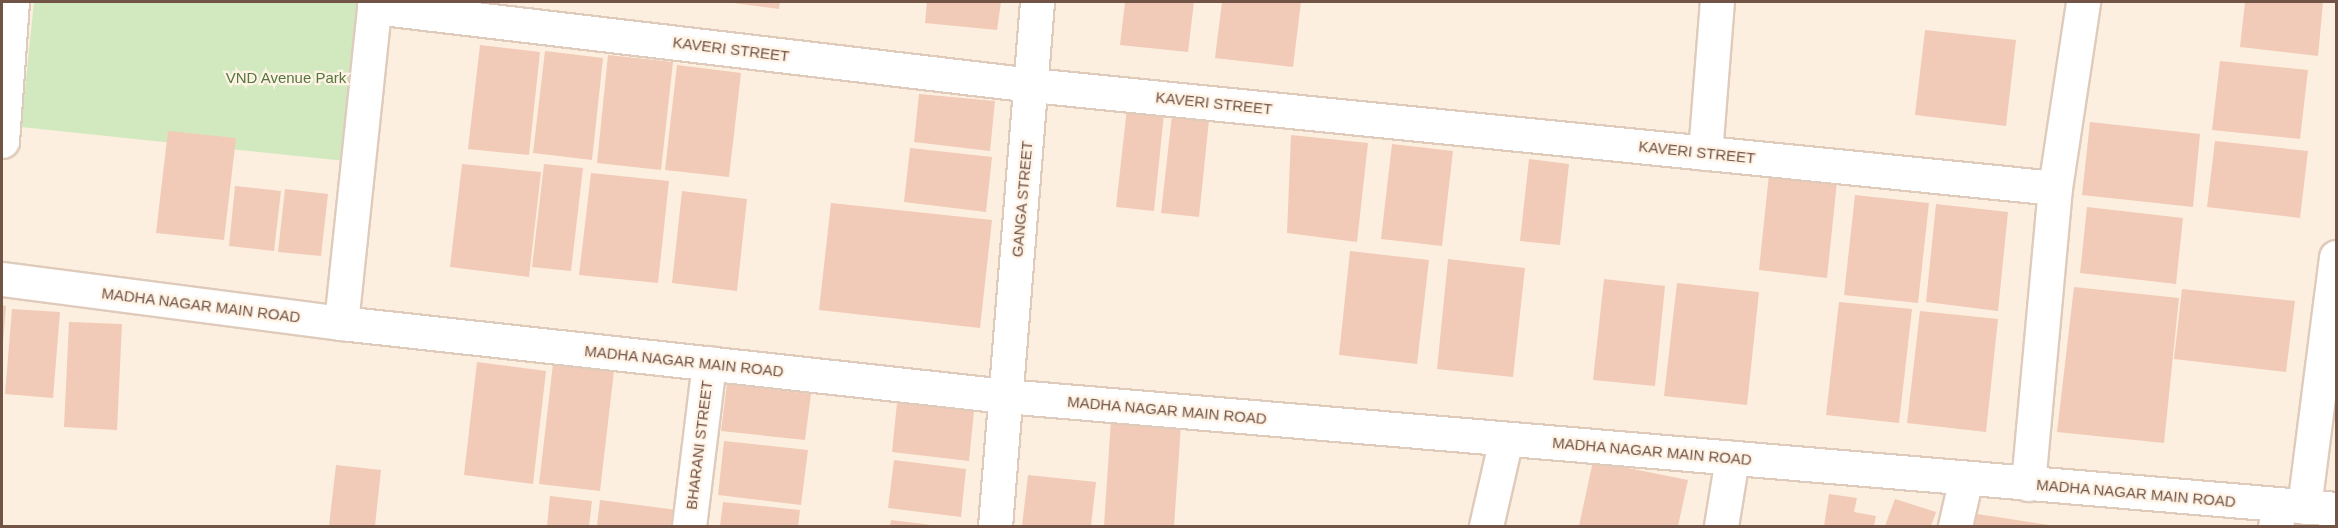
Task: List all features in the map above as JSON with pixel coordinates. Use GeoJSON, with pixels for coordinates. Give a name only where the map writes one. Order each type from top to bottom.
{"type":"FeatureCollection","features":[{"type":"Feature","properties":{"kind":"street"},"geometry":{"type":"LineString","coordinates":[[2,141],[12,2]]}},
{"type":"Feature","properties":{"kind":"street","name":"GANGA STREET"},"geometry":{"type":"LineString","coordinates":[[995,526],[1037,2]]}},
{"type":"Feature","properties":{"kind":"street"},"geometry":{"type":"LineString","coordinates":[[1705,153],[1717,2]]}},
{"type":"Feature","properties":{"kind":"street"},"geometry":{"type":"LineString","coordinates":[[2028,484],[2055,188],[2083,2]]}},
{"type":"Feature","properties":{"kind":"street","name":"KAVERI STREET"},"geometry":{"type":"LineString","coordinates":[[341,323],[374,4],[1032,85],[2055,188]]}},
{"type":"Feature","properties":{"kind":"street"},"geometry":{"type":"LineString","coordinates":[[2287,513],[2337,257]]}},
{"type":"Feature","properties":{"kind":"street","name":"MADHA NAGAR MAIN ROAD"},"geometry":{"type":"LineString","coordinates":[[2,279],[341,323],[1005,396],[1966,478],[2287,513],[2337,509]]}},
{"type":"Feature","properties":{"kind":"street","name":"BHARANI STREET"},"geometry":{"type":"LineString","coordinates":[[689,526],[709,363]]}},
{"type":"Feature","properties":{"kind":"street"},"geometry":{"type":"LineString","coordinates":[[1486,526],[1506,439]]}},
{"type":"Feature","properties":{"kind":"street"},"geometry":{"type":"LineString","coordinates":[[1721,526],[1732,458]]}},
{"type":"Feature","properties":{"kind":"street"},"geometry":{"type":"LineString","coordinates":[[1955,526],[1966,478]]}},
{"type":"Feature","properties":{"kind":"green space","name":"VND Avenue Park"},"geometry":{"type":"Polygon","coordinates":[[[34,2],[372,2],[355,162],[21,127],[34,2]]]}},
{"type":"Feature","properties":{"kind":"building"},"geometry":{"type":"Polygon","coordinates":[[[726,2],[780,2],[779,9],[726,2]]]}},
{"type":"Feature","properties":{"kind":"building"},"geometry":{"type":"Polygon","coordinates":[[[927,2],[1001,2],[997,30],[925,23],[927,2]]]}},
{"type":"Feature","properties":{"kind":"building"},"geometry":{"type":"Polygon","coordinates":[[[1125,2],[1194,2],[1188,52],[1120,45],[1125,2]]]}},
{"type":"Feature","properties":{"kind":"building"},"geometry":{"type":"Polygon","coordinates":[[[1222,2],[1301,2],[1293,67],[1215,58],[1222,2]]]}},
{"type":"Feature","properties":{"kind":"building"},"geometry":{"type":"Polygon","coordinates":[[[2245,2],[2323,3],[2318,56],[2240,47],[2245,2]]]}},
{"type":"Feature","properties":{"kind":"building"},"geometry":{"type":"Polygon","coordinates":[[[1925,30],[2016,40],[2006,126],[1915,115],[1925,30]]]}},
{"type":"Feature","properties":{"kind":"building"},"geometry":{"type":"Polygon","coordinates":[[[480,45],[540,52],[529,155],[468,149],[480,45]]]}},
{"type":"Feature","properties":{"kind":"building"},"geometry":{"type":"Polygon","coordinates":[[[545,51],[603,58],[592,160],[533,153],[545,51]]]}},
{"type":"Feature","properties":{"kind":"building"},"geometry":{"type":"Polygon","coordinates":[[[608,55],[673,62],[661,170],[597,163],[608,55]]]}},
{"type":"Feature","properties":{"kind":"building"},"geometry":{"type":"Polygon","coordinates":[[[2220,61],[2308,70],[2300,139],[2212,130],[2220,61]]]}},
{"type":"Feature","properties":{"kind":"building"},"geometry":{"type":"Polygon","coordinates":[[[677,65],[741,73],[729,177],[665,170],[677,65]]]}},
{"type":"Feature","properties":{"kind":"building"},"geometry":{"type":"Polygon","coordinates":[[[919,94],[995,101],[990,151],[914,142],[919,94]]]}},
{"type":"Feature","properties":{"kind":"building"},"geometry":{"type":"Polygon","coordinates":[[[1128,99],[1165,104],[1154,211],[1116,207],[1128,99]]]}},
{"type":"Feature","properties":{"kind":"building"},"geometry":{"type":"Polygon","coordinates":[[[1173,106],[1210,110],[1199,217],[1161,213],[1173,106]]]}},
{"type":"Feature","properties":{"kind":"building"},"geometry":{"type":"Polygon","coordinates":[[[2090,122],[2200,134],[2193,207],[2082,195],[2090,122]]]}},
{"type":"Feature","properties":{"kind":"building"},"geometry":{"type":"Polygon","coordinates":[[[168,131],[236,138],[224,240],[156,233],[168,131]]]}},
{"type":"Feature","properties":{"kind":"building"},"geometry":{"type":"Polygon","coordinates":[[[1291,135],[1368,143],[1357,242],[1287,233],[1291,135]]]}},
{"type":"Feature","properties":{"kind":"building"},"geometry":{"type":"Polygon","coordinates":[[[2215,141],[2308,151],[2300,218],[2207,207],[2215,141]]]}},
{"type":"Feature","properties":{"kind":"building"},"geometry":{"type":"Polygon","coordinates":[[[1392,144],[1453,151],[1442,246],[1381,239],[1392,144]]]}},
{"type":"Feature","properties":{"kind":"building"},"geometry":{"type":"Polygon","coordinates":[[[910,148],[992,157],[986,212],[904,202],[910,148]]]}},
{"type":"Feature","properties":{"kind":"building"},"geometry":{"type":"Polygon","coordinates":[[[1529,159],[1569,164],[1560,245],[1520,241],[1529,159]]]}},
{"type":"Feature","properties":{"kind":"building"},"geometry":{"type":"Polygon","coordinates":[[[462,164],[541,172],[529,277],[450,267],[462,164]]]}},
{"type":"Feature","properties":{"kind":"building"},"geometry":{"type":"Polygon","coordinates":[[[544,164],[583,168],[571,271],[532,267],[544,164]]]}},
{"type":"Feature","properties":{"kind":"building"},"geometry":{"type":"Polygon","coordinates":[[[591,173],[669,181],[658,283],[579,275],[591,173]]]}},
{"type":"Feature","properties":{"kind":"building"},"geometry":{"type":"Polygon","coordinates":[[[1769,174],[1837,181],[1827,278],[1759,270],[1769,174]]]}},
{"type":"Feature","properties":{"kind":"building"},"geometry":{"type":"Polygon","coordinates":[[[235,186],[281,191],[274,251],[229,246],[235,186]]]}},
{"type":"Feature","properties":{"kind":"building"},"geometry":{"type":"Polygon","coordinates":[[[285,189],[328,194],[321,256],[278,252],[285,189]]]}},
{"type":"Feature","properties":{"kind":"building"},"geometry":{"type":"Polygon","coordinates":[[[682,191],[747,199],[737,291],[672,283],[682,191]]]}},
{"type":"Feature","properties":{"kind":"building"},"geometry":{"type":"Polygon","coordinates":[[[1855,195],[1929,203],[1918,303],[1844,295],[1855,195]]]}},
{"type":"Feature","properties":{"kind":"building"},"geometry":{"type":"Polygon","coordinates":[[[831,203],[992,220],[980,328],[819,310],[831,203]]]}},
{"type":"Feature","properties":{"kind":"building"},"geometry":{"type":"Polygon","coordinates":[[[1936,204],[2008,212],[1998,311],[1926,302],[1936,204]]]}},
{"type":"Feature","properties":{"kind":"building"},"geometry":{"type":"Polygon","coordinates":[[[2087,207],[2183,218],[2176,284],[2080,273],[2087,207]]]}},
{"type":"Feature","properties":{"kind":"building"},"geometry":{"type":"Polygon","coordinates":[[[1350,251],[1429,260],[1417,364],[1339,355],[1350,251]]]}},
{"type":"Feature","properties":{"kind":"building"},"geometry":{"type":"Polygon","coordinates":[[[1448,259],[1525,268],[1513,377],[1437,369],[1448,259]]]}},
{"type":"Feature","properties":{"kind":"building"},"geometry":{"type":"Polygon","coordinates":[[[1604,279],[1665,286],[1655,386],[1593,380],[1604,279]]]}},
{"type":"Feature","properties":{"kind":"building"},"geometry":{"type":"Polygon","coordinates":[[[1677,283],[1759,292],[1747,405],[1664,396],[1677,283]]]}},
{"type":"Feature","properties":{"kind":"building"},"geometry":{"type":"Polygon","coordinates":[[[2074,287],[2179,298],[2164,443],[2057,432],[2074,287]]]}},
{"type":"Feature","properties":{"kind":"building"},"geometry":{"type":"Polygon","coordinates":[[[2182,289],[2295,301],[2286,372],[2174,359],[2182,289]]]}},
{"type":"Feature","properties":{"kind":"building"},"geometry":{"type":"Polygon","coordinates":[[[1839,302],[1912,309],[1899,423],[1826,415],[1839,302]]]}},
{"type":"Feature","properties":{"kind":"building"},"geometry":{"type":"Polygon","coordinates":[[[2,305],[6,306],[3,343],[2,343],[2,305]]]}},
{"type":"Feature","properties":{"kind":"building"},"geometry":{"type":"Polygon","coordinates":[[[12,309],[60,312],[53,398],[5,394],[12,309]]]}},
{"type":"Feature","properties":{"kind":"building"},"geometry":{"type":"Polygon","coordinates":[[[1920,311],[1998,319],[1986,432],[1907,423],[1920,311]]]}},
{"type":"Feature","properties":{"kind":"building"},"geometry":{"type":"Polygon","coordinates":[[[69,322],[122,324],[117,430],[64,427],[69,322]]]}},
{"type":"Feature","properties":{"kind":"building"},"geometry":{"type":"Polygon","coordinates":[[[477,362],[546,371],[533,484],[464,475],[477,362]]]}},
{"type":"Feature","properties":{"kind":"building"},"geometry":{"type":"Polygon","coordinates":[[[553,364],[614,371],[600,491],[539,484],[553,364]]]}},
{"type":"Feature","properties":{"kind":"building"},"geometry":{"type":"Polygon","coordinates":[[[727,384],[811,394],[805,440],[721,431],[727,384]]]}},
{"type":"Feature","properties":{"kind":"building"},"geometry":{"type":"Polygon","coordinates":[[[897,403],[974,411],[969,461],[892,452],[897,403]]]}},
{"type":"Feature","properties":{"kind":"building"},"geometry":{"type":"Polygon","coordinates":[[[1111,420],[1181,425],[1174,526],[1104,526],[1111,420]]]}},
{"type":"Feature","properties":{"kind":"building"},"geometry":{"type":"Polygon","coordinates":[[[724,441],[808,450],[801,505],[718,495],[724,441]]]}},
{"type":"Feature","properties":{"kind":"building"},"geometry":{"type":"Polygon","coordinates":[[[894,460],[966,469],[961,517],[888,508],[894,460]]]}},
{"type":"Feature","properties":{"kind":"building"},"geometry":{"type":"Polygon","coordinates":[[[1593,461],[1688,480],[1678,526],[1579,526],[1593,461]]]}},
{"type":"Feature","properties":{"kind":"building"},"geometry":{"type":"Polygon","coordinates":[[[336,465],[381,470],[375,526],[329,526],[336,465]]]}},
{"type":"Feature","properties":{"kind":"building"},"geometry":{"type":"Polygon","coordinates":[[[1028,475],[1096,482],[1091,526],[1022,526],[1028,475]]]}},
{"type":"Feature","properties":{"kind":"building"},"geometry":{"type":"Polygon","coordinates":[[[1829,494],[1857,498],[1854,512],[1876,516],[1874,526],[1824,526],[1829,494]]]}},
{"type":"Feature","properties":{"kind":"building"},"geometry":{"type":"Polygon","coordinates":[[[550,496],[592,501],[589,526],[547,526],[550,496]]]}},
{"type":"Feature","properties":{"kind":"building"},"geometry":{"type":"Polygon","coordinates":[[[1895,499],[1936,512],[1931,526],[1885,526],[1895,499]]]}},
{"type":"Feature","properties":{"kind":"building"},"geometry":{"type":"Polygon","coordinates":[[[600,500],[677,510],[675,526],[597,526],[600,500]]]}},
{"type":"Feature","properties":{"kind":"building"},"geometry":{"type":"Polygon","coordinates":[[[723,502],[800,510],[798,526],[720,526],[723,502]]]}},
{"type":"Feature","properties":{"kind":"building"},"geometry":{"type":"Polygon","coordinates":[[[1971,513],[2049,525],[2049,526],[1969,526],[1971,513]]]}},
{"type":"Feature","properties":{"kind":"building"},"geometry":{"type":"Polygon","coordinates":[[[891,520],[931,525],[931,526],[890,526],[891,520]]]}}]}
